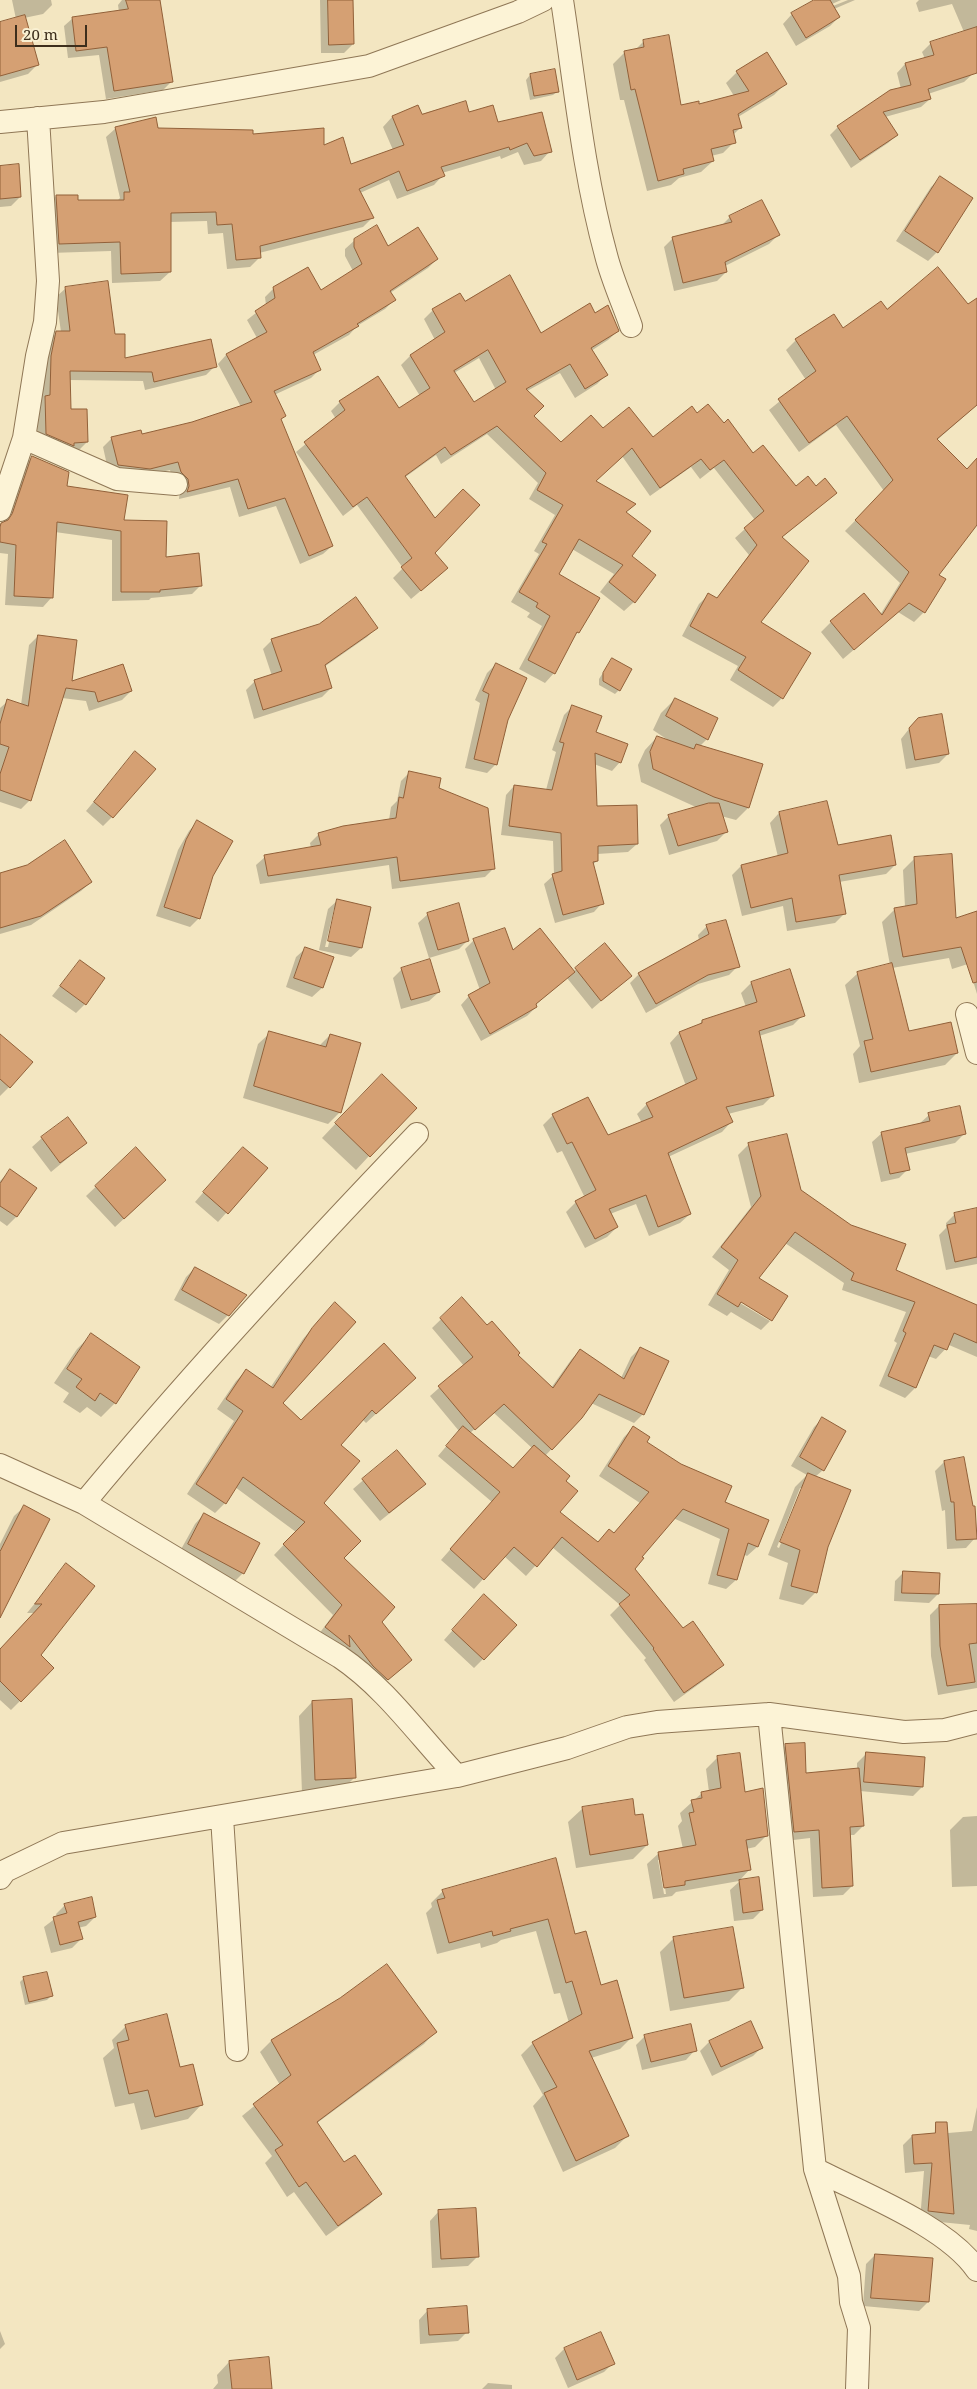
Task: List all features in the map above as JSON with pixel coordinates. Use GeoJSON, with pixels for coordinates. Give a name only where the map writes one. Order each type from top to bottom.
{"type":"FeatureCollection","features":[{"type":"Feature","properties":{"kind":"street"},"geometry":{"type":"LineString","coordinates":[[0,122],[104,112],[369,66],[518,12],[543,0]]}},
{"type":"Feature","properties":{"kind":"street"},"geometry":{"type":"LineString","coordinates":[[562,0],[581,138],[593,200],[606,256],[631,326]]}},
{"type":"Feature","properties":{"kind":"street"},"geometry":{"type":"LineString","coordinates":[[0,510],[24,438],[45,322],[48,281],[38,118]]}},
{"type":"Feature","properties":{"kind":"street"},"geometry":{"type":"LineString","coordinates":[[24,438],[117,480],[176,484]]}},
{"type":"Feature","properties":{"kind":"street"},"geometry":{"type":"LineString","coordinates":[[967,1014],[977,1053]]}},
{"type":"Feature","properties":{"kind":"street"},"geometry":{"type":"LineString","coordinates":[[84,1503],[156,1415],[238,1323],[417,1134]]}},
{"type":"Feature","properties":{"kind":"street"},"geometry":{"type":"LineString","coordinates":[[0,1465],[84,1503],[359,1669],[377,1686],[457,1776]]}},
{"type":"Feature","properties":{"kind":"street"},"geometry":{"type":"LineString","coordinates":[[769,1714],[815,2169],[849,2276],[851,2302],[859,2328],[857,2389]]}},
{"type":"Feature","properties":{"kind":"street"},"geometry":{"type":"LineString","coordinates":[[0,1878],[5,1871],[63,1843],[457,1776],[567,1748],[627,1727],[656,1722],[769,1714],[904,1732],[945,1730],[977,1722]]}},
{"type":"Feature","properties":{"kind":"street"},"geometry":{"type":"LineString","coordinates":[[222,1817],[237,2050]]}},
{"type":"Feature","properties":{"kind":"street"},"geometry":{"type":"LineString","coordinates":[[815,2169],[937,2231],[970,2260],[977,2270]]}},
{"type":"Feature","properties":{"kind":"building"},"geometry":{"type":"Polygon","coordinates":[[[126,0],[160,0],[173,82],[114,91],[107,47],[76,51],[72,17],[128,9],[126,0]]]}},
{"type":"Feature","properties":{"kind":"building"},"geometry":{"type":"Polygon","coordinates":[[[328,0],[353,0],[354,44],[329,45],[328,0]]]}},
{"type":"Feature","properties":{"kind":"building"},"geometry":{"type":"Polygon","coordinates":[[[814,0],[830,0],[840,17],[806,38],[791,13],[814,0]]]}},
{"type":"Feature","properties":{"kind":"building"},"geometry":{"type":"Polygon","coordinates":[[[25,15],[39,65],[0,76],[0,22],[25,15]]]}},
{"type":"Feature","properties":{"kind":"building"},"geometry":{"type":"Polygon","coordinates":[[[977,27],[977,73],[928,89],[931,99],[883,112],[898,135],[860,160],[837,126],[890,90],[911,85],[905,63],[934,55],[930,42],[977,27]]]}},
{"type":"Feature","properties":{"kind":"building"},"geometry":{"type":"Polygon","coordinates":[[[669,35],[681,105],[699,101],[699,104],[749,91],[736,71],[767,52],[787,84],[738,114],[742,128],[733,130],[736,143],[711,149],[714,161],[683,169],[684,174],[658,181],[635,89],[631,90],[624,51],[644,47],[643,40],[669,35]]]}},
{"type":"Feature","properties":{"kind":"building"},"geometry":{"type":"Polygon","coordinates":[[[555,69],[559,92],[534,96],[530,74],[555,69]]]}},
{"type":"Feature","properties":{"kind":"building"},"geometry":{"type":"Polygon","coordinates":[[[466,101],[469,112],[493,105],[498,122],[542,112],[552,152],[534,156],[527,143],[510,150],[509,147],[441,167],[445,176],[407,191],[399,171],[359,189],[374,218],[260,246],[261,258],[236,260],[232,224],[217,225],[216,212],[171,213],[171,272],[121,274],[120,242],[59,244],[56,195],[78,195],[78,200],[124,200],[124,192],[130,192],[115,127],[156,117],[158,128],[253,130],[253,134],[324,128],[324,145],[343,137],[351,164],[404,145],[392,116],[418,105],[422,114],[466,101]]]}},
{"type":"Feature","properties":{"kind":"building"},"geometry":{"type":"Polygon","coordinates":[[[19,164],[21,197],[0,199],[0,166],[19,164]]]}},
{"type":"Feature","properties":{"kind":"building"},"geometry":{"type":"Polygon","coordinates":[[[940,176],[973,198],[938,253],[905,231],[940,176]]]}},
{"type":"Feature","properties":{"kind":"building"},"geometry":{"type":"Polygon","coordinates":[[[762,200],[780,235],[725,262],[727,272],[683,283],[672,237],[732,222],[729,216],[762,200]]]}},
{"type":"Feature","properties":{"kind":"building"},"geometry":{"type":"Polygon","coordinates":[[[377,225],[388,246],[418,227],[438,259],[390,291],[396,300],[357,324],[359,326],[313,352],[321,370],[274,391],[286,416],[281,419],[333,546],[309,556],[285,498],[248,509],[238,479],[187,492],[189,486],[188,479],[181,472],[178,462],[150,469],[118,465],[111,437],[141,430],[142,434],[192,422],[252,402],[226,354],[267,332],[255,311],[275,298],[273,287],[308,267],[321,290],[362,264],[354,247],[354,239],[377,225]]]}},
{"type":"Feature","properties":{"kind":"building"},"geometry":{"type":"Polygon","coordinates":[[[938,267],[968,304],[977,298],[977,405],[937,439],[967,469],[977,458],[977,525],[939,575],[946,579],[925,613],[909,603],[854,650],[830,621],[864,593],[882,615],[909,572],[855,520],[893,480],[847,416],[809,443],[778,399],[816,371],[795,339],[834,314],[843,328],[881,301],[887,309],[938,267]]]}},
{"type":"Feature","properties":{"kind":"building"},"geometry":{"type":"Polygon","coordinates":[[[510,275],[541,333],[590,303],[595,313],[608,305],[619,331],[591,348],[608,375],[585,389],[570,364],[526,389],[544,406],[534,416],[561,442],[591,415],[603,428],[629,407],[653,437],[692,406],[697,413],[708,404],[724,423],[728,419],[753,453],[763,445],[796,486],[808,476],[816,486],[825,478],[837,493],[782,537],[809,561],[761,622],[811,653],[783,699],[738,670],[746,657],[690,626],[708,593],[717,598],[757,545],[744,528],[764,511],[724,460],[710,470],[701,459],[660,488],[632,448],[596,481],[636,504],[626,512],[651,531],[632,556],[656,575],[635,603],[609,582],[623,565],[579,539],[559,574],[600,598],[579,633],[577,632],[555,674],[528,660],[550,616],[536,607],[538,603],[519,592],[547,544],[542,542],[563,505],[537,490],[546,473],[497,426],[451,455],[445,447],[405,476],[435,518],[463,489],[480,505],[435,553],[448,568],[421,591],[401,567],[412,558],[367,497],[353,507],[304,442],[345,410],[339,401],[378,376],[399,408],[430,388],[410,355],[445,332],[432,309],[460,293],[465,301],[510,275]],[[488,350],[454,371],[474,402],[506,382],[488,350]]]}},
{"type":"Feature","properties":{"kind":"building"},"geometry":{"type":"Polygon","coordinates":[[[108,281],[115,334],[125,334],[125,358],[211,339],[217,367],[154,382],[152,372],[70,371],[71,409],[87,409],[88,442],[74,443],[74,446],[46,434],[45,396],[50,395],[51,356],[56,331],[70,331],[65,287],[108,281]]]}},
{"type":"Feature","properties":{"kind":"building"},"geometry":{"type":"Polygon","coordinates":[[[32,456],[69,472],[67,486],[128,495],[124,520],[167,521],[166,557],[199,553],[202,586],[160,590],[160,592],[121,592],[121,531],[57,522],[53,598],[14,596],[16,545],[0,542],[0,527],[1,523],[8,520],[12,514],[32,456]]]}},
{"type":"Feature","properties":{"kind":"building"},"geometry":{"type":"Polygon","coordinates":[[[356,597],[378,628],[325,665],[332,688],[263,710],[254,680],[282,671],[271,639],[319,624],[356,597]]]}},
{"type":"Feature","properties":{"kind":"building"},"geometry":{"type":"Polygon","coordinates":[[[38,635],[77,640],[72,681],[123,664],[132,691],[98,702],[95,692],[66,688],[31,801],[0,790],[0,774],[9,747],[0,744],[0,724],[7,699],[28,706],[38,635]]]}},
{"type":"Feature","properties":{"kind":"building"},"geometry":{"type":"Polygon","coordinates":[[[612,658],[632,669],[620,691],[603,681],[603,673],[612,658]]]}},
{"type":"Feature","properties":{"kind":"building"},"geometry":{"type":"Polygon","coordinates":[[[496,663],[527,678],[508,720],[497,765],[474,759],[489,694],[483,691],[496,663]]]}},
{"type":"Feature","properties":{"kind":"building"},"geometry":{"type":"Polygon","coordinates":[[[675,698],[718,718],[708,740],[666,716],[675,698]]]}},
{"type":"Feature","properties":{"kind":"building"},"geometry":{"type":"Polygon","coordinates":[[[572,705],[602,716],[596,732],[628,744],[621,763],[595,753],[597,806],[637,805],[638,844],[598,846],[598,861],[593,862],[604,904],[563,915],[552,874],[562,871],[561,833],[509,826],[514,785],[552,790],[564,743],[560,742],[572,705]]]}},
{"type":"Feature","properties":{"kind":"building"},"geometry":{"type":"Polygon","coordinates":[[[942,714],[949,754],[915,760],[909,728],[918,718],[942,714]]]}},
{"type":"Feature","properties":{"kind":"building"},"geometry":{"type":"Polygon","coordinates":[[[657,736],[694,749],[696,744],[763,764],[749,808],[714,797],[653,769],[650,752],[657,736]]]}},
{"type":"Feature","properties":{"kind":"building"},"geometry":{"type":"Polygon","coordinates":[[[135,751],[156,769],[113,818],[94,802],[135,751]]]}},
{"type":"Feature","properties":{"kind":"building"},"geometry":{"type":"Polygon","coordinates":[[[409,771],[441,778],[439,788],[488,808],[495,869],[400,881],[397,857],[268,876],[264,855],[321,845],[318,833],[343,826],[396,818],[399,797],[403,798],[409,771]]]}},
{"type":"Feature","properties":{"kind":"building"},"geometry":{"type":"Polygon","coordinates":[[[827,801],[838,845],[891,835],[896,865],[839,875],[846,914],[796,922],[792,898],[751,908],[741,865],[788,853],[779,812],[827,801]]]}},
{"type":"Feature","properties":{"kind":"building"},"geometry":{"type":"Polygon","coordinates":[[[709,803],[719,803],[728,832],[678,846],[668,815],[709,803]]]}},
{"type":"Feature","properties":{"kind":"building"},"geometry":{"type":"Polygon","coordinates":[[[197,820],[233,841],[213,876],[200,919],[164,907],[186,840],[197,820]]]}},
{"type":"Feature","properties":{"kind":"building"},"geometry":{"type":"Polygon","coordinates":[[[65,840],[92,882],[41,916],[0,928],[0,873],[27,865],[65,840]]]}},
{"type":"Feature","properties":{"kind":"building"},"geometry":{"type":"Polygon","coordinates":[[[952,854],[956,918],[977,911],[977,982],[973,983],[961,947],[903,957],[894,908],[917,904],[914,857],[952,854]]]}},
{"type":"Feature","properties":{"kind":"building"},"geometry":{"type":"Polygon","coordinates":[[[337,899],[371,907],[362,948],[328,941],[337,899]]]}},
{"type":"Feature","properties":{"kind":"building"},"geometry":{"type":"Polygon","coordinates":[[[459,903],[469,941],[438,950],[427,913],[459,903]]]}},
{"type":"Feature","properties":{"kind":"building"},"geometry":{"type":"Polygon","coordinates":[[[726,920],[740,967],[708,975],[656,1004],[638,973],[709,934],[706,925],[726,920]]]}},
{"type":"Feature","properties":{"kind":"building"},"geometry":{"type":"Polygon","coordinates":[[[505,928],[513,950],[540,928],[575,972],[536,1004],[537,1007],[490,1034],[468,995],[490,983],[473,939],[505,928]]]}},
{"type":"Feature","properties":{"kind":"building"},"geometry":{"type":"Polygon","coordinates":[[[605,943],[632,976],[601,1001],[575,968],[605,943]]]}},
{"type":"Feature","properties":{"kind":"building"},"geometry":{"type":"Polygon","coordinates":[[[305,947],[334,957],[323,988],[294,978],[305,947]]]}},
{"type":"Feature","properties":{"kind":"building"},"geometry":{"type":"Polygon","coordinates":[[[430,959],[440,992],[411,1000],[401,968],[430,959]]]}},
{"type":"Feature","properties":{"kind":"building"},"geometry":{"type":"Polygon","coordinates":[[[80,960],[105,978],[86,1005],[60,986],[80,960]]]}},
{"type":"Feature","properties":{"kind":"building"},"geometry":{"type":"Polygon","coordinates":[[[892,963],[909,1031],[951,1022],[958,1053],[871,1072],[864,1041],[873,1039],[857,972],[892,963]]]}},
{"type":"Feature","properties":{"kind":"building"},"geometry":{"type":"Polygon","coordinates":[[[790,969],[805,1016],[759,1031],[774,1096],[726,1107],[733,1122],[668,1153],[691,1214],[658,1227],[646,1195],[609,1209],[618,1227],[595,1239],[575,1201],[596,1190],[572,1142],[567,1144],[552,1114],[588,1097],[608,1135],[653,1117],[646,1103],[697,1079],[679,1032],[702,1023],[702,1020],[757,1002],[751,982],[790,969]]]}},
{"type":"Feature","properties":{"kind":"building"},"geometry":{"type":"Polygon","coordinates":[[[269,1031],[326,1047],[330,1034],[361,1043],[341,1113],[254,1086],[269,1031]]]}},
{"type":"Feature","properties":{"kind":"building"},"geometry":{"type":"Polygon","coordinates":[[[0,1034],[33,1062],[10,1088],[0,1079],[0,1034]]]}},
{"type":"Feature","properties":{"kind":"building"},"geometry":{"type":"Polygon","coordinates":[[[382,1074],[417,1108],[370,1157],[335,1123],[382,1074]]]}},
{"type":"Feature","properties":{"kind":"building"},"geometry":{"type":"Polygon","coordinates":[[[960,1106],[966,1134],[905,1148],[910,1170],[890,1174],[881,1132],[930,1121],[928,1113],[960,1106]]]}},
{"type":"Feature","properties":{"kind":"building"},"geometry":{"type":"Polygon","coordinates":[[[68,1117],[87,1143],[60,1163],[41,1137],[68,1117]]]}},
{"type":"Feature","properties":{"kind":"building"},"geometry":{"type":"Polygon","coordinates":[[[787,1134],[801,1190],[851,1225],[906,1244],[896,1270],[977,1305],[977,1343],[954,1333],[947,1350],[934,1345],[916,1388],[888,1376],[906,1333],[903,1331],[915,1302],[851,1280],[854,1273],[795,1232],[759,1278],[788,1296],[772,1321],[741,1302],[738,1307],[717,1294],[738,1260],[721,1247],[761,1196],[748,1143],[787,1134]]]}},
{"type":"Feature","properties":{"kind":"building"},"geometry":{"type":"Polygon","coordinates":[[[136,1147],[166,1180],[124,1219],[95,1186],[136,1147]]]}},
{"type":"Feature","properties":{"kind":"building"},"geometry":{"type":"Polygon","coordinates":[[[243,1147],[268,1168],[228,1214],[203,1192],[243,1147]]]}},
{"type":"Feature","properties":{"kind":"building"},"geometry":{"type":"Polygon","coordinates":[[[10,1169],[37,1188],[17,1217],[0,1206],[0,1184],[10,1169]]]}},
{"type":"Feature","properties":{"kind":"building"},"geometry":{"type":"Polygon","coordinates":[[[977,1208],[977,1257],[955,1262],[947,1225],[956,1223],[954,1213],[977,1208]]]}},
{"type":"Feature","properties":{"kind":"building"},"geometry":{"type":"Polygon","coordinates":[[[195,1267],[247,1295],[229,1316],[182,1290],[195,1267]]]}},
{"type":"Feature","properties":{"kind":"building"},"geometry":{"type":"Polygon","coordinates":[[[462,1297],[487,1325],[492,1321],[520,1353],[518,1355],[553,1388],[580,1349],[624,1379],[640,1347],[669,1361],[644,1415],[599,1394],[582,1418],[552,1450],[504,1404],[475,1430],[438,1386],[473,1357],[440,1318],[462,1297]]]}},
{"type":"Feature","properties":{"kind":"building"},"geometry":{"type":"Polygon","coordinates":[[[335,1302],[356,1322],[283,1403],[301,1420],[384,1343],[416,1378],[376,1414],[372,1410],[341,1445],[360,1461],[324,1503],[361,1541],[344,1558],[395,1607],[382,1622],[412,1660],[388,1680],[373,1666],[349,1635],[350,1647],[325,1627],[342,1605],[283,1544],[305,1522],[243,1477],[226,1504],[196,1484],[243,1411],[226,1399],[246,1369],[273,1388],[312,1328],[335,1302]]]}},
{"type":"Feature","properties":{"kind":"building"},"geometry":{"type":"Polygon","coordinates":[[[91,1333],[140,1367],[116,1404],[100,1393],[95,1401],[76,1387],[82,1379],[67,1369],[91,1333]]]}},
{"type":"Feature","properties":{"kind":"building"},"geometry":{"type":"Polygon","coordinates":[[[822,1417],[846,1431],[824,1471],[800,1457],[822,1417]]]}},
{"type":"Feature","properties":{"kind":"building"},"geometry":{"type":"Polygon","coordinates":[[[463,1426],[513,1468],[534,1445],[570,1476],[566,1481],[578,1491],[560,1512],[598,1542],[609,1529],[614,1533],[649,1492],[608,1466],[633,1426],[650,1437],[647,1442],[681,1464],[732,1486],[725,1502],[769,1520],[758,1547],[748,1543],[737,1580],[717,1575],[729,1529],[683,1509],[642,1557],[644,1558],[635,1569],[683,1628],[693,1621],[724,1665],[684,1693],[654,1648],[619,1604],[630,1595],[562,1537],[537,1567],[514,1547],[484,1580],[450,1549],[500,1492],[446,1446],[463,1426]]]}},
{"type":"Feature","properties":{"kind":"building"},"geometry":{"type":"Polygon","coordinates":[[[397,1450],[426,1484],[389,1513],[362,1479],[397,1450]]]}},
{"type":"Feature","properties":{"kind":"building"},"geometry":{"type":"Polygon","coordinates":[[[964,1457],[973,1506],[975,1506],[977,1539],[956,1540],[954,1502],[951,1502],[944,1461],[964,1457]]]}},
{"type":"Feature","properties":{"kind":"building"},"geometry":{"type":"Polygon","coordinates":[[[808,1473],[851,1490],[828,1547],[817,1593],[791,1586],[800,1550],[780,1542],[808,1473]]]}},
{"type":"Feature","properties":{"kind":"building"},"geometry":{"type":"Polygon","coordinates":[[[24,1505],[50,1519],[0,1618],[0,1552],[24,1505]]]}},
{"type":"Feature","properties":{"kind":"building"},"geometry":{"type":"Polygon","coordinates":[[[204,1513],[260,1543],[244,1574],[188,1544],[204,1513]]]}},
{"type":"Feature","properties":{"kind":"building"},"geometry":{"type":"Polygon","coordinates":[[[66,1563],[95,1586],[41,1655],[54,1668],[21,1702],[0,1681],[0,1649],[42,1604],[35,1604],[66,1563]]]}},
{"type":"Feature","properties":{"kind":"building"},"geometry":{"type":"Polygon","coordinates":[[[903,1571],[940,1573],[939,1594],[902,1593],[903,1571]]]}},
{"type":"Feature","properties":{"kind":"building"},"geometry":{"type":"Polygon","coordinates":[[[484,1594],[517,1625],[484,1660],[452,1630],[484,1594]]]}},
{"type":"Feature","properties":{"kind":"building"},"geometry":{"type":"Polygon","coordinates":[[[977,1604],[977,1643],[969,1644],[975,1682],[947,1686],[940,1646],[939,1605],[977,1604]]]}},
{"type":"Feature","properties":{"kind":"building"},"geometry":{"type":"Polygon","coordinates":[[[352,1699],[356,1778],[315,1780],[312,1701],[352,1699]]]}},
{"type":"Feature","properties":{"kind":"building"},"geometry":{"type":"Polygon","coordinates":[[[805,1743],[806,1773],[859,1768],[864,1826],[850,1827],[853,1886],[822,1888],[819,1830],[794,1832],[785,1744],[805,1743]]]}},
{"type":"Feature","properties":{"kind":"building"},"geometry":{"type":"Polygon","coordinates":[[[866,1752],[925,1757],[923,1787],[864,1782],[866,1752]]]}},
{"type":"Feature","properties":{"kind":"building"},"geometry":{"type":"Polygon","coordinates":[[[740,1753],[745,1792],[763,1788],[768,1836],[746,1840],[751,1870],[685,1881],[685,1885],[664,1888],[658,1852],[696,1845],[689,1813],[694,1812],[691,1800],[702,1798],[701,1792],[721,1788],[717,1756],[740,1753]]]}},
{"type":"Feature","properties":{"kind":"building"},"geometry":{"type":"Polygon","coordinates":[[[633,1799],[635,1815],[643,1814],[648,1845],[590,1855],[582,1807],[633,1799]]]}},
{"type":"Feature","properties":{"kind":"building"},"geometry":{"type":"Polygon","coordinates":[[[556,1858],[575,1934],[586,1931],[601,1985],[617,1980],[633,2038],[589,2051],[629,2136],[576,2161],[544,2093],[557,2087],[532,2042],[582,2014],[572,1981],[566,1983],[548,1919],[510,1929],[511,1931],[493,1936],[492,1931],[449,1943],[437,1900],[445,1898],[442,1890],[556,1858]]]}},
{"type":"Feature","properties":{"kind":"building"},"geometry":{"type":"Polygon","coordinates":[[[759,1877],[763,1910],[743,1913],[739,1880],[759,1877]]]}},
{"type":"Feature","properties":{"kind":"building"},"geometry":{"type":"Polygon","coordinates":[[[92,1897],[96,1917],[78,1922],[83,1939],[60,1945],[53,1917],[67,1913],[64,1904],[92,1897]]]}},
{"type":"Feature","properties":{"kind":"building"},"geometry":{"type":"Polygon","coordinates":[[[733,1927],[744,1988],[684,1998],[673,1937],[733,1927]]]}},
{"type":"Feature","properties":{"kind":"building"},"geometry":{"type":"Polygon","coordinates":[[[387,1964],[437,2032],[317,2122],[344,2162],[355,2155],[382,2194],[338,2226],[306,2182],[299,2187],[275,2150],[283,2145],[253,2104],[291,2075],[271,2040],[340,1998],[387,1964]]]}},
{"type":"Feature","properties":{"kind":"building"},"geometry":{"type":"Polygon","coordinates":[[[47,1972],[53,1996],[29,2002],[23,1977],[47,1972]]]}},
{"type":"Feature","properties":{"kind":"building"},"geometry":{"type":"Polygon","coordinates":[[[167,2014],[180,2067],[193,2064],[203,2105],[155,2117],[148,2090],[129,2094],[117,2043],[129,2040],[125,2025],[167,2014]]]}},
{"type":"Feature","properties":{"kind":"building"},"geometry":{"type":"Polygon","coordinates":[[[751,2021],[763,2048],[721,2067],[709,2041],[751,2021]]]}},
{"type":"Feature","properties":{"kind":"building"},"geometry":{"type":"Polygon","coordinates":[[[691,2024],[697,2051],[651,2062],[644,2035],[691,2024]]]}},
{"type":"Feature","properties":{"kind":"building"},"geometry":{"type":"Polygon","coordinates":[[[936,2122],[947,2122],[954,2214],[928,2211],[932,2163],[914,2164],[912,2135],[935,2133],[936,2122]]]}},
{"type":"Feature","properties":{"kind":"building"},"geometry":{"type":"Polygon","coordinates":[[[476,2208],[479,2257],[441,2259],[438,2210],[476,2208]]]}},
{"type":"Feature","properties":{"kind":"building"},"geometry":{"type":"Polygon","coordinates":[[[875,2254],[933,2258],[929,2302],[871,2298],[875,2254]]]}},
{"type":"Feature","properties":{"kind":"building"},"geometry":{"type":"Polygon","coordinates":[[[467,2306],[469,2333],[429,2335],[427,2309],[467,2306]]]}},
{"type":"Feature","properties":{"kind":"building"},"geometry":{"type":"Polygon","coordinates":[[[601,2332],[615,2364],[577,2380],[564,2348],[601,2332]]]}},
{"type":"Feature","properties":{"kind":"building"},"geometry":{"type":"Polygon","coordinates":[[[269,2357],[272,2389],[232,2389],[229,2361],[269,2357]]]}}]}
